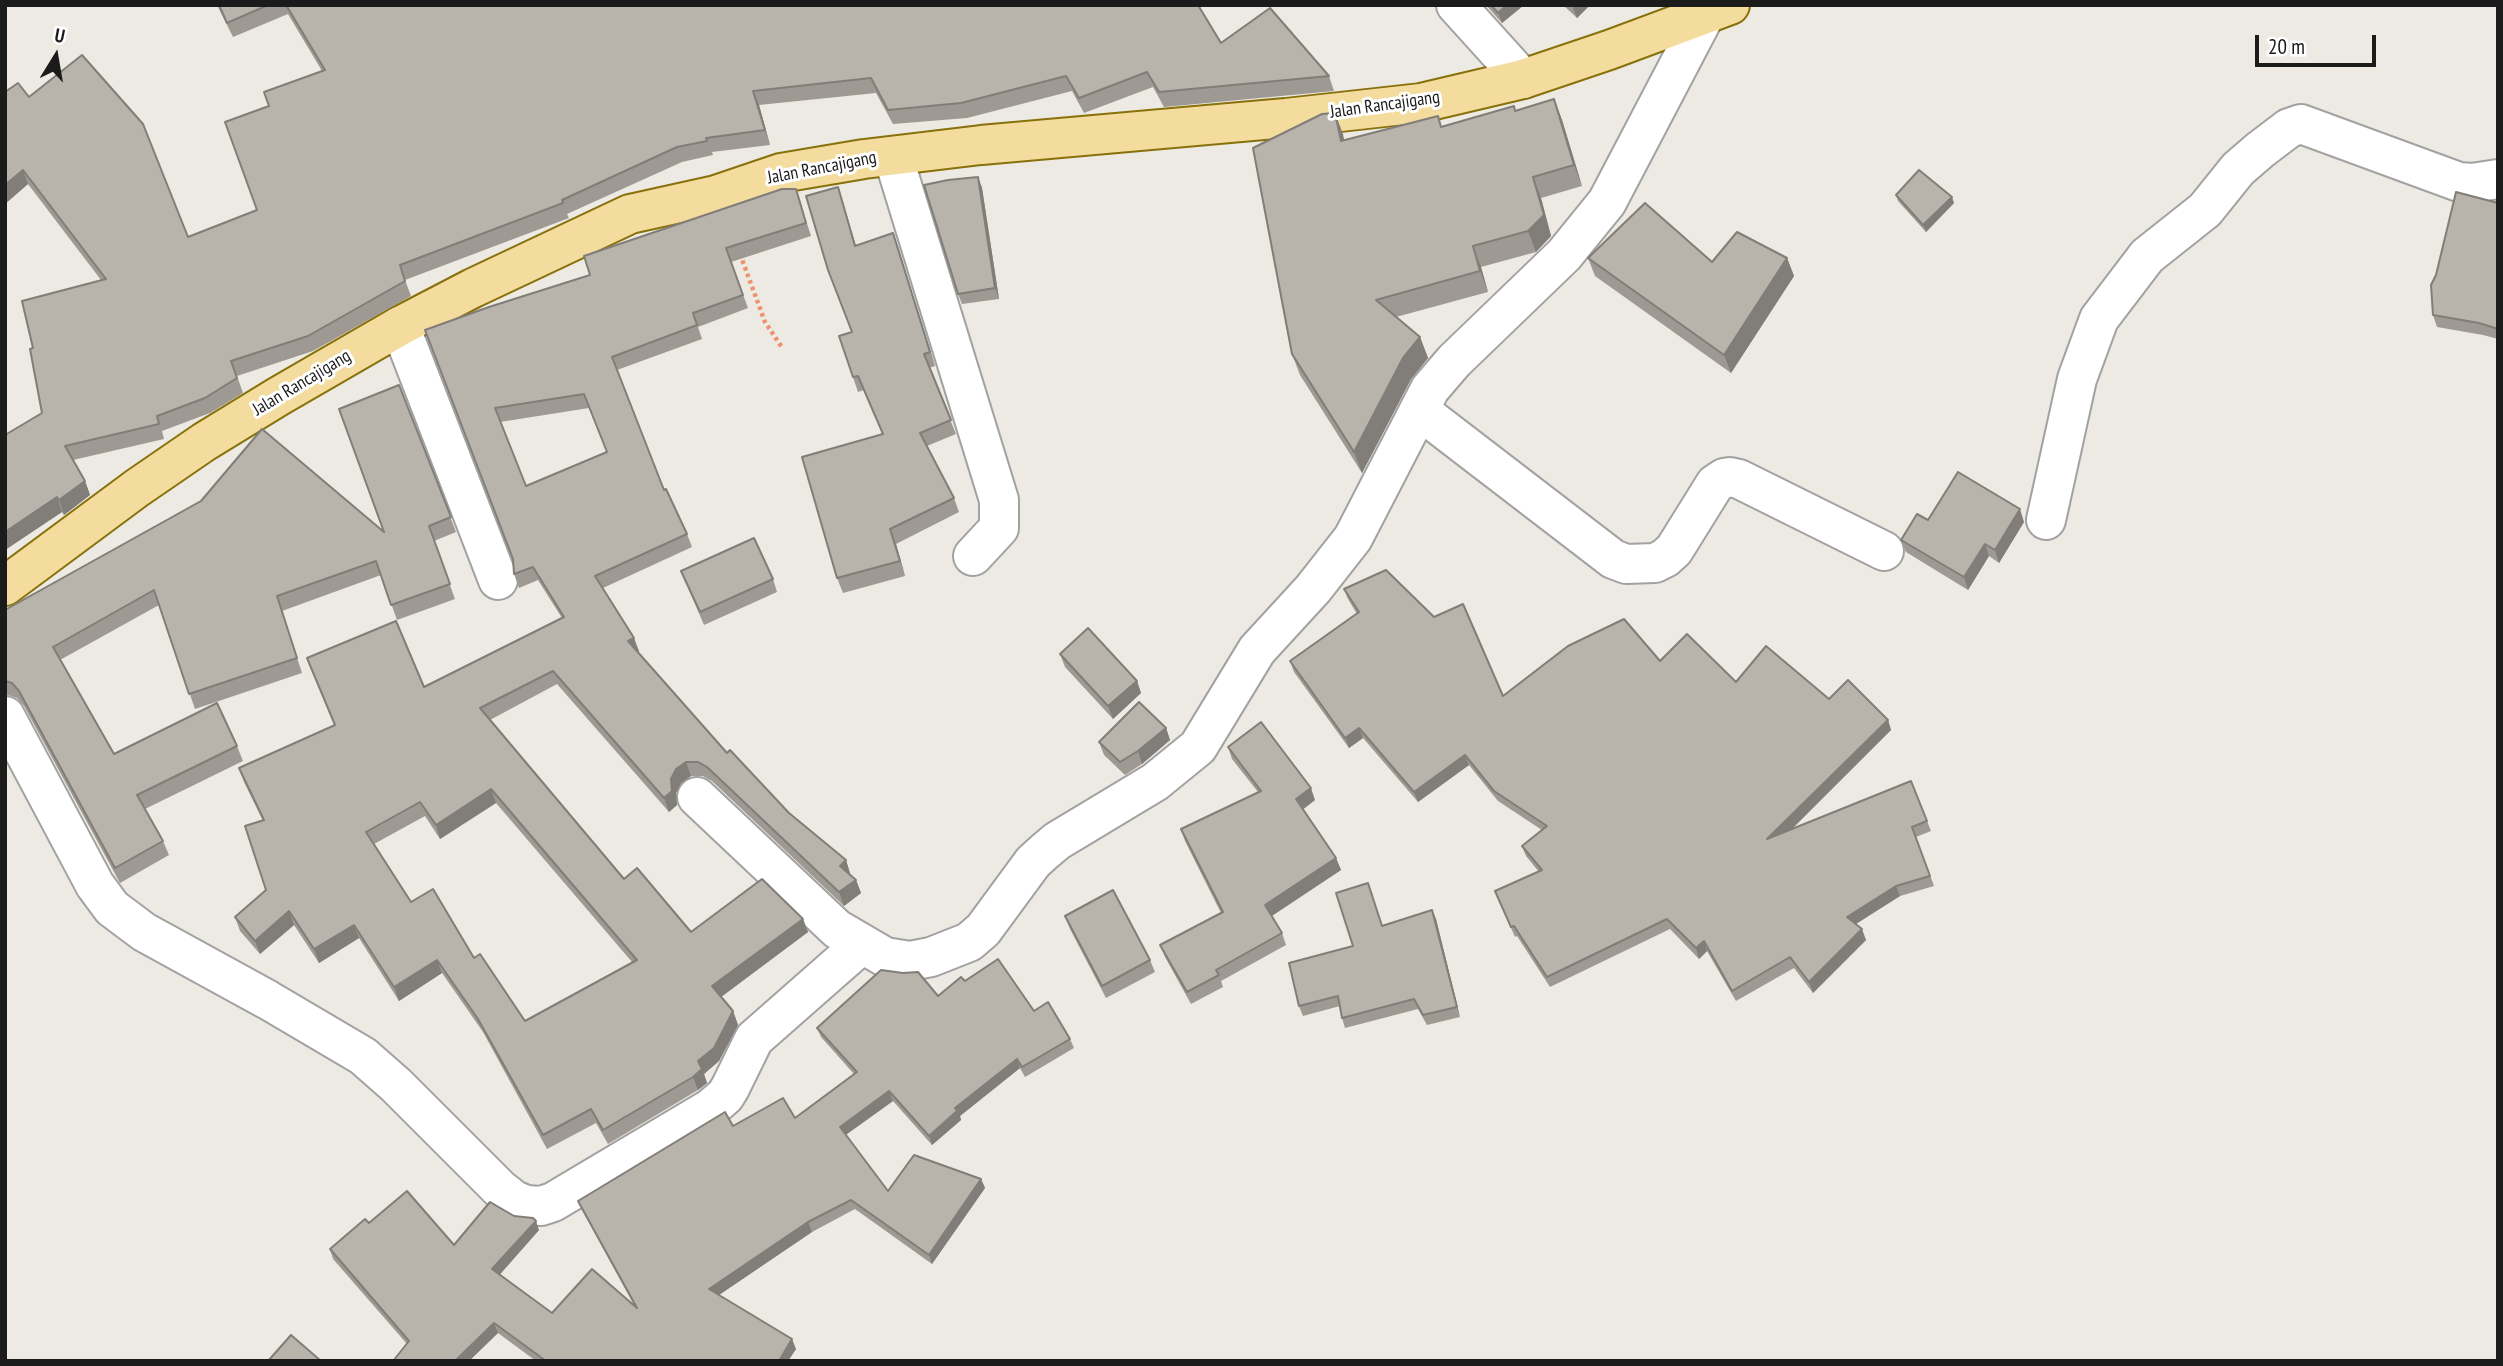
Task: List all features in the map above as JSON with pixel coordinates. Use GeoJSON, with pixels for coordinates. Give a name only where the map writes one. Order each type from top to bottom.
{"type":"FeatureCollection","features":[{"type":"Feature","properties":{"kind":"main road","name":"Jalan Rancajigang"},"geometry":{"type":"LineString","coordinates":[[5,586],[204,442],[400,326],[563,244],[630,214],[716,195],[781,173],[893,156],[981,145],[1286,118],[1421,103],[1523,79],[1609,51],[1718,10]]}},
{"type":"Feature","properties":{"kind":"street"},"geometry":{"type":"LineString","coordinates":[[1456,5],[1523,79]]}},
{"type":"Feature","properties":{"kind":"street"},"geometry":{"type":"LineString","coordinates":[[698,797],[837,929],[885,957],[910,961],[931,957],[969,942],[983,930],[1033,862],[1044,852],[1057,841],[1155,782],[1198,747],[1257,650],[1313,589],[1353,538],[1430,389],[1447,368],[1564,255],[1602,210],[1718,10]]}},
{"type":"Feature","properties":{"kind":"street"},"geometry":{"type":"LineString","coordinates":[[2046,520],[2077,379],[2099,319],[2147,256],[2204,210],[2238,169],[2289,128],[2301,124],[2459,182],[2472,184],[2498,179]]}},
{"type":"Feature","properties":{"kind":"street"},"geometry":{"type":"LineString","coordinates":[[893,156],[999,500],[999,528],[973,556]]}},
{"type":"Feature","properties":{"kind":"street"},"geometry":{"type":"LineString","coordinates":[[400,326],[498,580]]}},
{"type":"Feature","properties":{"kind":"street"},"geometry":{"type":"LineString","coordinates":[[1419,410],[1613,559],[1626,564],[1655,563],[1665,558],[1674,550],[1715,484],[1730,477],[1884,551]]}},
{"type":"Feature","properties":{"kind":"street"},"geometry":{"type":"LineString","coordinates":[[5,716],[95,885],[112,908],[144,932],[363,1056],[396,1085],[500,1189],[526,1205],[541,1206],[553,1202],[711,1108],[730,1088],[754,1039],[862,944]]}},
{"type":"Feature","properties":{"kind":"path"},"geometry":{"type":"LineString","coordinates":[[716,195],[765,322],[783,349]]}},
{"type":"Feature","properties":{"kind":"building"},"geometry":{"type":"Polygon","coordinates":[[[219,5],[268,5],[227,23],[219,5]]]}},
{"type":"Feature","properties":{"kind":"building"},"geometry":{"type":"Polygon","coordinates":[[[286,5],[1198,5],[1221,43],[1270,8],[1329,76],[1159,92],[1147,72],[1079,98],[1066,76],[961,103],[888,110],[871,78],[753,91],[765,130],[706,138],[707,141],[677,147],[562,200],[563,203],[400,265],[405,281],[308,336],[231,361],[237,378],[205,398],[157,416],[159,424],[65,446],[85,481],[5,532],[5,435],[42,413],[30,349],[33,348],[22,301],[106,279],[23,170],[5,185],[5,92],[18,83],[29,97],[82,55],[143,124],[188,237],[257,210],[225,122],[269,106],[264,92],[325,70],[286,5]]]}},
{"type":"Feature","properties":{"kind":"building"},"geometry":{"type":"Polygon","coordinates":[[[1491,5],[1507,5],[1498,13],[1491,5]]]}},
{"type":"Feature","properties":{"kind":"building"},"geometry":{"type":"Polygon","coordinates":[[[1554,99],[1574,165],[1533,177],[1544,215],[1528,231],[1473,246],[1480,271],[1376,300],[1420,337],[1403,358],[1354,452],[1292,354],[1253,148],[1322,114],[1335,113],[1341,141],[1438,116],[1441,127],[1514,106],[1515,111],[1554,99]]]}},
{"type":"Feature","properties":{"kind":"building"},"geometry":{"type":"Polygon","coordinates":[[[1919,170],[1952,197],[1923,225],[1896,195],[1919,170]]]}},
{"type":"Feature","properties":{"kind":"building"},"geometry":{"type":"Polygon","coordinates":[[[978,177],[995,288],[958,294],[924,185],[978,177]]]}},
{"type":"Feature","properties":{"kind":"building"},"geometry":{"type":"Polygon","coordinates":[[[838,187],[855,246],[893,233],[930,352],[924,354],[951,420],[920,433],[954,498],[890,529],[900,561],[837,578],[802,457],[883,434],[858,376],[853,377],[839,336],[852,332],[828,270],[806,196],[838,187]]]}},
{"type":"Feature","properties":{"kind":"building"},"geometry":{"type":"Polygon","coordinates":[[[782,189],[796,189],[806,223],[726,248],[743,295],[693,313],[697,325],[612,357],[664,490],[666,489],[687,534],[595,576],[634,638],[628,641],[727,753],[730,750],[789,813],[846,860],[840,866],[856,880],[839,892],[707,767],[698,762],[686,762],[676,769],[671,779],[672,791],[664,798],[553,671],[480,708],[624,879],[637,868],[691,932],[762,879],[803,919],[712,986],[733,1011],[714,1048],[698,1061],[702,1069],[693,1077],[603,1130],[591,1109],[543,1135],[478,1019],[437,960],[394,987],[354,925],[314,949],[289,911],[255,941],[235,917],[266,890],[245,826],[264,820],[239,768],[335,725],[307,658],[396,621],[424,687],[564,617],[533,567],[514,574],[513,559],[425,330],[590,275],[584,256],[782,189]],[[584,394],[495,408],[526,486],[607,452],[584,394]],[[491,789],[436,825],[420,802],[366,832],[411,902],[433,889],[474,958],[480,954],[525,1021],[637,960],[491,789]]]}},
{"type":"Feature","properties":{"kind":"building"},"geometry":{"type":"Polygon","coordinates":[[[2456,192],[2498,203],[2498,329],[2433,315],[2431,285],[2436,275],[2456,192]]]}},
{"type":"Feature","properties":{"kind":"building"},"geometry":{"type":"Polygon","coordinates":[[[1645,203],[1712,262],[1737,232],[1787,258],[1724,355],[1588,258],[1645,203]]]}},
{"type":"Feature","properties":{"kind":"building"},"geometry":{"type":"Polygon","coordinates":[[[399,385],[451,517],[429,526],[450,584],[391,605],[376,561],[277,596],[297,658],[189,694],[154,590],[53,647],[114,754],[217,703],[237,746],[137,795],[163,841],[115,868],[19,691],[12,683],[5,681],[5,610],[201,501],[262,429],[384,532],[339,409],[399,385]]]}},
{"type":"Feature","properties":{"kind":"building"},"geometry":{"type":"Polygon","coordinates":[[[1958,472],[2020,509],[1995,550],[1985,544],[1964,577],[1901,540],[1917,514],[1928,520],[1958,472]]]}},
{"type":"Feature","properties":{"kind":"building"},"geometry":{"type":"Polygon","coordinates":[[[754,538],[773,579],[700,612],[681,571],[754,538]]]}},
{"type":"Feature","properties":{"kind":"building"},"geometry":{"type":"Polygon","coordinates":[[[1386,570],[1434,617],[1463,604],[1503,696],[1568,646],[1624,619],[1660,661],[1687,634],[1736,682],[1766,646],[1829,699],[1848,680],[1888,720],[1767,839],[1911,781],[1927,821],[1912,827],[1930,876],[1896,886],[1847,917],[1862,929],[1809,982],[1790,957],[1732,991],[1704,941],[1696,948],[1667,919],[1547,977],[1514,926],[1511,927],[1495,891],[1542,870],[1522,846],[1547,826],[1494,791],[1465,755],[1414,792],[1359,728],[1345,738],[1290,661],[1359,612],[1344,589],[1386,570]]]}},
{"type":"Feature","properties":{"kind":"building"},"geometry":{"type":"Polygon","coordinates":[[[1088,628],[1137,681],[1108,706],[1060,654],[1088,628]]]}},
{"type":"Feature","properties":{"kind":"building"},"geometry":{"type":"Polygon","coordinates":[[[1139,702],[1166,728],[1120,762],[1099,742],[1139,702]]]}},
{"type":"Feature","properties":{"kind":"building"},"geometry":{"type":"Polygon","coordinates":[[[1261,722],[1311,788],[1296,799],[1336,858],[1265,905],[1282,933],[1216,970],[1219,975],[1187,992],[1160,945],[1223,912],[1181,829],[1261,791],[1228,747],[1261,722]]]}},
{"type":"Feature","properties":{"kind":"building"},"geometry":{"type":"Polygon","coordinates":[[[1368,883],[1382,926],[1432,910],[1457,1007],[1423,1015],[1414,999],[1342,1018],[1338,996],[1299,1006],[1289,963],[1353,946],[1336,893],[1368,883]]]}},
{"type":"Feature","properties":{"kind":"building"},"geometry":{"type":"Polygon","coordinates":[[[1113,890],[1150,960],[1102,986],[1065,916],[1113,890]]]}},
{"type":"Feature","properties":{"kind":"building"},"geometry":{"type":"Polygon","coordinates":[[[998,959],[1034,1011],[1048,1002],[1070,1039],[1022,1067],[1017,1059],[955,1108],[957,1111],[929,1136],[889,1091],[840,1127],[888,1191],[914,1155],[981,1179],[929,1255],[851,1200],[808,1222],[709,1289],[792,1339],[779,1361],[546,1361],[494,1323],[455,1361],[393,1361],[409,1341],[330,1249],[365,1219],[369,1223],[407,1191],[454,1245],[490,1202],[514,1216],[533,1218],[536,1221],[492,1269],[552,1313],[592,1269],[637,1308],[578,1201],[725,1112],[733,1126],[783,1098],[795,1118],[857,1072],[817,1028],[881,970],[918,972],[938,996],[961,977],[965,981],[998,959]]]}},
{"type":"Feature","properties":{"kind":"building"},"geometry":{"type":"Polygon","coordinates":[[[291,1335],[321,1361],[268,1361],[291,1335]]]}}]}
